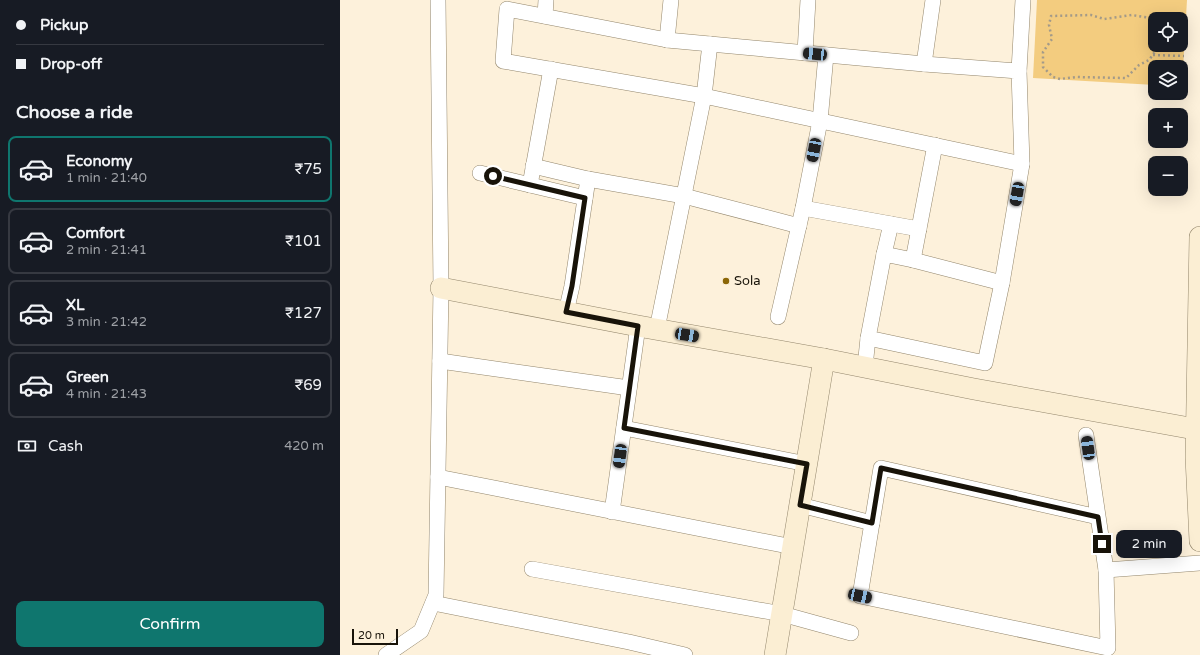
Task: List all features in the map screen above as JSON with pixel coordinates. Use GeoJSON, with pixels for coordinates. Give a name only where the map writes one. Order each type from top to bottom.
{"type":"FeatureCollection","features":[{"type":"Feature","properties":{"kind":"street"},"geometry":{"type":"LineString","coordinates":[[386,655],[421,631],[436,595],[441,288],[438,0]]}},
{"type":"Feature","properties":{"kind":"street"},"geometry":{"type":"LineString","coordinates":[[545,16],[546,0]]}},
{"type":"Feature","properties":{"kind":"street"},"geometry":{"type":"LineString","coordinates":[[667,40],[670,0]]}},
{"type":"Feature","properties":{"kind":"street"},"geometry":{"type":"LineString","coordinates":[[805,53],[808,0]]}},
{"type":"Feature","properties":{"kind":"street"},"geometry":{"type":"LineString","coordinates":[[924,64],[933,0]]}},
{"type":"Feature","properties":{"kind":"street"},"geometry":{"type":"LineString","coordinates":[[868,338],[985,363],[1002,283],[1022,164],[1019,71],[1022,0]]}},
{"type":"Feature","properties":{"kind":"street"},"geometry":{"type":"LineString","coordinates":[[1019,71],[924,64],[667,40],[507,9],[503,61],[704,96],[1022,164]]}},
{"type":"Feature","properties":{"kind":"street"},"geometry":{"type":"LineString","coordinates":[[612,512],[629,388],[648,328],[684,196],[704,96],[710,44]]}},
{"type":"Feature","properties":{"kind":"street"},"geometry":{"type":"LineString","coordinates":[[778,317],[803,208],[820,121],[826,55]]}},
{"type":"Feature","properties":{"kind":"street"},"geometry":{"type":"LineString","coordinates":[[530,185],[551,69]]}},
{"type":"Feature","properties":{"kind":"street"},"geometry":{"type":"LineString","coordinates":[[913,260],[935,145]]}},
{"type":"Feature","properties":{"kind":"street"},"geometry":{"type":"LineString","coordinates":[[533,166],[588,179],[684,196],[799,226]]}},
{"type":"Feature","properties":{"kind":"street"},"geometry":{"type":"LineString","coordinates":[[480,173],[585,198]]}},
{"type":"Feature","properties":{"kind":"street"},"geometry":{"type":"LineString","coordinates":[[566,312],[572,286],[588,179]]}},
{"type":"Feature","properties":{"kind":"street"},"geometry":{"type":"LineString","coordinates":[[803,208],[919,229]]}},
{"type":"Feature","properties":{"kind":"street"},"geometry":{"type":"LineString","coordinates":[[865,367],[868,338],[891,224]]}},
{"type":"Feature","properties":{"kind":"street"},"geometry":{"type":"LineString","coordinates":[[1200,237],[1198,430],[1196,457],[1200,541]]}},
{"type":"Feature","properties":{"kind":"street"},"geometry":{"type":"LineString","coordinates":[[884,254],[1002,283]]}},
{"type":"Feature","properties":{"kind":"street"},"geometry":{"type":"LineString","coordinates":[[441,288],[1198,430]]}},
{"type":"Feature","properties":{"kind":"street"},"geometry":{"type":"LineString","coordinates":[[775,655],[824,359]]}},
{"type":"Feature","properties":{"kind":"street"},"geometry":{"type":"LineString","coordinates":[[440,361],[629,388]]}},
{"type":"Feature","properties":{"kind":"street"},"geometry":{"type":"LineString","coordinates":[[624,428],[807,464]]}},
{"type":"Feature","properties":{"kind":"street"},"geometry":{"type":"LineString","coordinates":[[1086,434],[1106,570],[1108,648],[1095,650],[860,596],[881,468],[1098,517]]}},
{"type":"Feature","properties":{"kind":"street"},"geometry":{"type":"LineString","coordinates":[[438,477],[793,547]]}},
{"type":"Feature","properties":{"kind":"street"},"geometry":{"type":"LineString","coordinates":[[800,505],[872,523]]}},
{"type":"Feature","properties":{"kind":"street"},"geometry":{"type":"LineString","coordinates":[[1106,570],[1200,563]]}},
{"type":"Feature","properties":{"kind":"street"},"geometry":{"type":"LineString","coordinates":[[532,569],[782,614],[851,633]]}},
{"type":"Feature","properties":{"kind":"street"},"geometry":{"type":"LineString","coordinates":[[433,603],[628,648],[685,655]]}},
{"type":"Feature","properties":{"kind":"path"},"geometry":{"type":"LineString","coordinates":[[1148,18],[1132,15],[1104,19],[1091,15],[1051,16],[1049,26],[1052,39],[1043,52],[1043,68],[1052,77],[1060,79],[1076,77],[1126,78],[1139,65],[1144,64],[1149,60],[1154,52]]}},
{"type":"Feature","properties":{"kind":"path"},"geometry":{"type":"LineString","coordinates":[[1152,55],[1184,56]]}},
{"type":"Feature","properties":{"kind":"shaded area"},"geometry":{"type":"Polygon","coordinates":[[[1037,0],[1187,0],[1186,12],[1148,12],[1148,52],[1184,52],[1184,60],[1148,60],[1148,85],[1033,78],[1037,0]]]}},
{"type":"Feature","properties":{"kind":"place","name":"Sola"},"geometry":{"type":"Point","coordinates":[726,281]}},
{"type":"Feature","properties":{"kind":"route"},"geometry":{"type":"LineString","coordinates":[[493,176],[585,198],[572,286],[566,312],[638,326],[624,428],[807,464],[800,505],[872,523],[881,468],[1098,517],[1102,544]]}}]}
